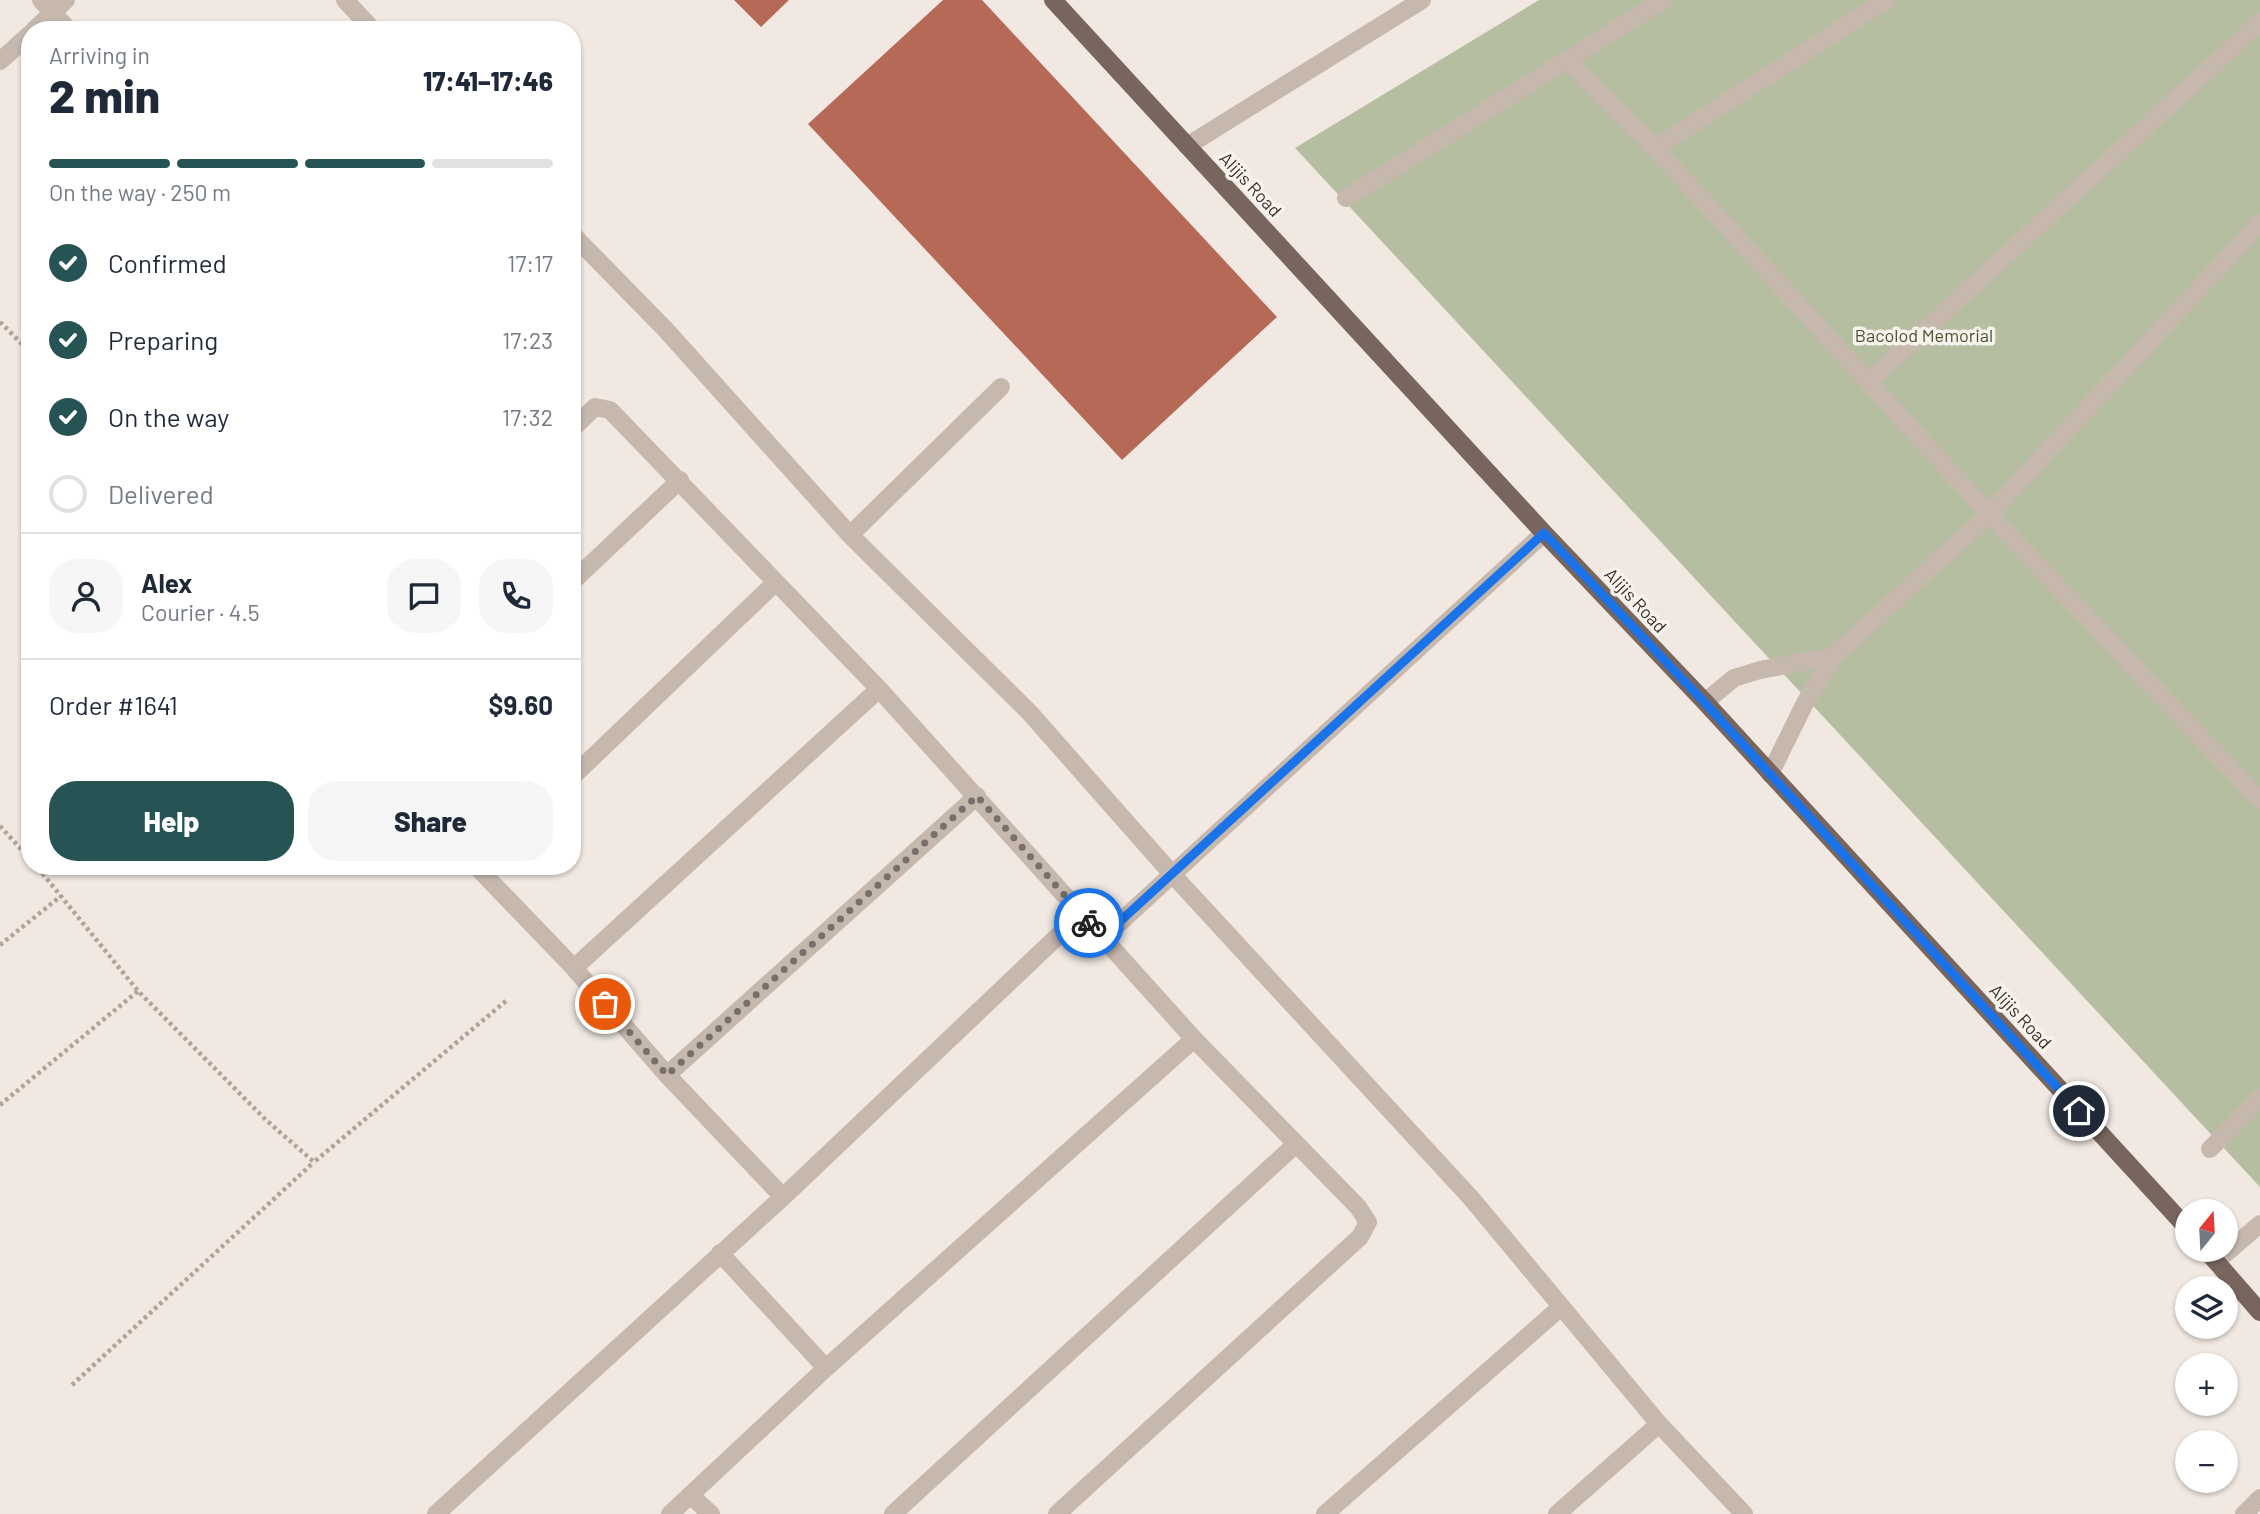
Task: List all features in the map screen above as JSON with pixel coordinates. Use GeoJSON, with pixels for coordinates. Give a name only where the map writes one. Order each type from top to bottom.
{"type":"FeatureCollection","features":[{"type":"Feature","properties":{"kind":"main road","name":"Alijis Road"},"geometry":{"type":"LineString","coordinates":[[1053,0],[2175,1215]]}},
{"type":"Feature","properties":{"kind":"main road"},"geometry":{"type":"LineString","coordinates":[[2218,1262],[2260,1312]]}},
{"type":"Feature","properties":{"kind":"street"},"geometry":{"type":"LineString","coordinates":[[61,21],[47,6],[66,0]]}},
{"type":"Feature","properties":{"kind":"street"},"geometry":{"type":"LineString","coordinates":[[345,0],[365,21]]}},
{"type":"Feature","properties":{"kind":"street"},"geometry":{"type":"LineString","coordinates":[[1187,146],[1422,0]]}},
{"type":"Feature","properties":{"kind":"street"},"geometry":{"type":"LineString","coordinates":[[1346,198],[1663,0]]}},
{"type":"Feature","properties":{"kind":"street"},"geometry":{"type":"LineString","coordinates":[[1655,148],[1886,0]]}},
{"type":"Feature","properties":{"kind":"street"},"geometry":{"type":"LineString","coordinates":[[1868,382],[2260,22]]}},
{"type":"Feature","properties":{"kind":"street"},"geometry":{"type":"LineString","coordinates":[[0,61],[21,42]]}},
{"type":"Feature","properties":{"kind":"street"},"geometry":{"type":"LineString","coordinates":[[1568,61],[1655,148],[1989,514],[2260,800]]}},
{"type":"Feature","properties":{"kind":"street"},"geometry":{"type":"LineString","coordinates":[[1770,774],[1805,703],[1834,656],[1989,514],[2260,223]]}},
{"type":"Feature","properties":{"kind":"street"},"geometry":{"type":"LineString","coordinates":[[581,243],[666,330],[850,535],[1030,713],[1172,874],[1471,1198],[1658,1424],[1744,1514]]}},
{"type":"Feature","properties":{"kind":"street"},"geometry":{"type":"LineString","coordinates":[[850,535],[1001,387]]}},
{"type":"Feature","properties":{"kind":"street"},"geometry":{"type":"LineString","coordinates":[[581,420],[595,407],[610,410],[680,480],[775,583],[879,689],[1195,1039],[1358,1207],[1368,1222],[1360,1237],[1057,1514]]}},
{"type":"Feature","properties":{"kind":"street"},"geometry":{"type":"LineString","coordinates":[[581,574],[680,480]]}},
{"type":"Feature","properties":{"kind":"street"},"geometry":{"type":"LineString","coordinates":[[1103,937],[1544,533]]}},
{"type":"Feature","properties":{"kind":"street"},"geometry":{"type":"LineString","coordinates":[[581,768],[775,583]]}},
{"type":"Feature","properties":{"kind":"street"},"geometry":{"type":"LineString","coordinates":[[1704,702],[1734,678],[1760,670],[1834,656]]}},
{"type":"Feature","properties":{"kind":"street"},"geometry":{"type":"LineString","coordinates":[[574,968],[879,689]]}},
{"type":"Feature","properties":{"kind":"street"},"geometry":{"type":"LineString","coordinates":[[667,1075],[977,796]]}},
{"type":"Feature","properties":{"kind":"street"},"geometry":{"type":"LineString","coordinates":[[485,875],[574,968],[667,1075],[783,1197]]}},
{"type":"Feature","properties":{"kind":"street"},"geometry":{"type":"LineString","coordinates":[[436,1514],[783,1197],[1081,914]]}},
{"type":"Feature","properties":{"kind":"street"},"geometry":{"type":"LineString","coordinates":[[670,1514],[826,1368],[1195,1039]]}},
{"type":"Feature","properties":{"kind":"street"},"geometry":{"type":"LineString","coordinates":[[2210,1149],[2260,1098]]}},
{"type":"Feature","properties":{"kind":"street"},"geometry":{"type":"LineString","coordinates":[[893,1514],[1296,1144]]}},
{"type":"Feature","properties":{"kind":"street"},"geometry":{"type":"LineString","coordinates":[[2238,1238],[2260,1224]]}},
{"type":"Feature","properties":{"kind":"street"},"geometry":{"type":"LineString","coordinates":[[720,1253],[826,1368]]}},
{"type":"Feature","properties":{"kind":"street"},"geometry":{"type":"LineString","coordinates":[[1325,1514],[1561,1307]]}},
{"type":"Feature","properties":{"kind":"street"},"geometry":{"type":"LineString","coordinates":[[1557,1514],[1658,1424]]}},
{"type":"Feature","properties":{"kind":"street"},"geometry":{"type":"LineString","coordinates":[[690,1495],[711,1514]]}},
{"type":"Feature","properties":{"kind":"street"},"geometry":{"type":"LineString","coordinates":[[2244,1514],[2260,1498]]}},
{"type":"Feature","properties":{"kind":"path"},"geometry":{"type":"LineString","coordinates":[[0,322],[21,343]]}},
{"type":"Feature","properties":{"kind":"path"},"geometry":{"type":"LineString","coordinates":[[0,826],[21,849]]}},
{"type":"Feature","properties":{"kind":"path"},"geometry":{"type":"LineString","coordinates":[[44,875],[138,992],[266,1120],[313,1162]]}},
{"type":"Feature","properties":{"kind":"path"},"geometry":{"type":"LineString","coordinates":[[0,945],[61,896]]}},
{"type":"Feature","properties":{"kind":"path"},"geometry":{"type":"LineString","coordinates":[[0,1105],[138,992]]}},
{"type":"Feature","properties":{"kind":"path"},"geometry":{"type":"LineString","coordinates":[[72,1385],[313,1162],[506,1000]]}},
{"type":"Feature","properties":{"kind":"green space","name":"Bacolod Memorial"},"geometry":{"type":"Polygon","coordinates":[[[1539,0],[2260,0],[2260,1187],[1295,148],[1539,0]]]}},
{"type":"Feature","properties":{"kind":"building"},"geometry":{"type":"Polygon","coordinates":[[[734,0],[789,0],[761,27],[734,0]]]}},
{"type":"Feature","properties":{"kind":"building"},"geometry":{"type":"Polygon","coordinates":[[[943,0],[982,0],[1277,317],[1122,460],[808,124],[943,0]]]}},
{"type":"Feature","properties":{"kind":"way so far"},"geometry":{"type":"LineString","coordinates":[[605,1004],[667,1075],[977,796],[1089,923]]}},
{"type":"Feature","properties":{"kind":"route"},"geometry":{"type":"LineString","coordinates":[[1089,923],[1103,937],[1544,533],[1704,702],[2079,1111]]}}]}
